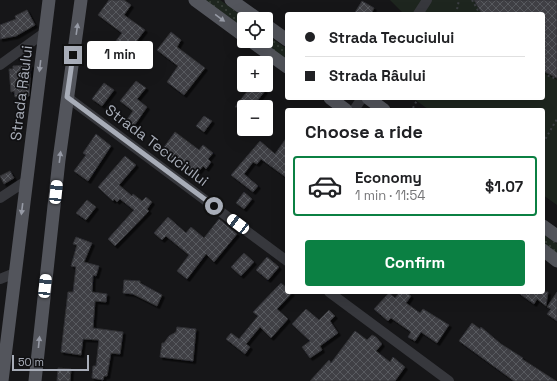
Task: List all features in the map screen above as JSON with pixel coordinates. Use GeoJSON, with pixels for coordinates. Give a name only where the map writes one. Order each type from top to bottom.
{"type":"FeatureCollection","features":[{"type":"Feature","properties":{"kind":"main road","name":"Strada Râului"},"geometry":{"type":"LineString","coordinates":[[2,381],[49,0]]}},
{"type":"Feature","properties":{"kind":"main road"},"geometry":{"type":"LineString","coordinates":[[35,381],[67,97],[81,0]]}},
{"type":"Feature","properties":{"kind":"main road"},"geometry":{"type":"LineString","coordinates":[[195,0],[237,31]]}},
{"type":"Feature","properties":{"kind":"main road"},"geometry":{"type":"LineString","coordinates":[[231,0],[248,12]]}},
{"type":"Feature","properties":{"kind":"main road"},"geometry":{"type":"LineString","coordinates":[[273,30],[285,39]]}},
{"type":"Feature","properties":{"kind":"main road"},"geometry":{"type":"LineString","coordinates":[[261,48],[285,66]]}},
{"type":"Feature","properties":{"kind":"main road"},"geometry":{"type":"LineString","coordinates":[[333,100],[343,108]]}},
{"type":"Feature","properties":{"kind":"main road"},"geometry":{"type":"LineString","coordinates":[[371,100],[381,108]]}},
{"type":"Feature","properties":{"kind":"main road"},"geometry":{"type":"LineString","coordinates":[[545,227],[557,236]]}},
{"type":"Feature","properties":{"kind":"main road"},"geometry":{"type":"LineString","coordinates":[[545,252],[557,261]]}},
{"type":"Feature","properties":{"kind":"street"},"geometry":{"type":"LineString","coordinates":[[419,12],[427,0]]}},
{"type":"Feature","properties":{"kind":"street"},"geometry":{"type":"LineString","coordinates":[[0,65],[44,33]]}},
{"type":"Feature","properties":{"kind":"street","name":"Strada Tecuciului"},"geometry":{"type":"LineString","coordinates":[[67,97],[285,259]]}},
{"type":"Feature","properties":{"kind":"street"},"geometry":{"type":"LineString","coordinates":[[0,198],[26,181]]}},
{"type":"Feature","properties":{"kind":"street"},"geometry":{"type":"LineString","coordinates":[[0,279],[15,273]]}},
{"type":"Feature","properties":{"kind":"street"},"geometry":{"type":"LineString","coordinates":[[332,294],[449,381]]}},
{"type":"Feature","properties":{"kind":"path"},"geometry":{"type":"LineString","coordinates":[[456,12],[459,0]]}},
{"type":"Feature","properties":{"kind":"path"},"geometry":{"type":"LineString","coordinates":[[472,0],[479,12]]}},
{"type":"Feature","properties":{"kind":"path"},"geometry":{"type":"LineString","coordinates":[[545,75],[557,79]]}},
{"type":"Feature","properties":{"kind":"path"},"geometry":{"type":"LineString","coordinates":[[413,108],[417,100]]}},
{"type":"Feature","properties":{"kind":"path"},"geometry":{"type":"LineString","coordinates":[[545,140],[557,119]]}},
{"type":"Feature","properties":{"kind":"shaded area"},"geometry":{"type":"Polygon","coordinates":[[[203,0],[220,0],[237,12],[237,25],[203,0]]]}},
{"type":"Feature","properties":{"kind":"shaded area"},"geometry":{"type":"Polygon","coordinates":[[[390,0],[557,0],[557,205],[545,196],[545,108],[426,108],[416,100],[545,100],[545,12],[402,12],[390,0]]]}},
{"type":"Feature","properties":{"kind":"shaded area"},"geometry":{"type":"Polygon","coordinates":[[[273,39],[285,48],[285,60],[269,48],[273,48],[273,39]]]}},
{"type":"Feature","properties":{"kind":"shaded area"},"geometry":{"type":"Polygon","coordinates":[[[545,235],[557,244],[557,256],[545,247],[545,235]]]}},
{"type":"Feature","properties":{"kind":"building"},"geometry":{"type":"Polygon","coordinates":[[[109,0],[124,0],[131,5],[124,15],[145,30],[122,60],[109,50],[122,33],[98,15],[109,0]]]}},
{"type":"Feature","properties":{"kind":"building"},"geometry":{"type":"Polygon","coordinates":[[[474,0],[557,0],[557,78],[545,72],[545,12],[481,12],[474,0]]]}},
{"type":"Feature","properties":{"kind":"building"},"geometry":{"type":"Polygon","coordinates":[[[362,1],[374,8],[372,12],[355,12],[362,1]]]}},
{"type":"Feature","properties":{"kind":"building"},"geometry":{"type":"Polygon","coordinates":[[[27,10],[35,25],[16,36],[0,39],[0,25],[16,19],[15,16],[27,10]]]}},
{"type":"Feature","properties":{"kind":"building"},"geometry":{"type":"Polygon","coordinates":[[[171,32],[181,40],[177,47],[205,68],[184,95],[167,82],[178,66],[157,50],[171,32]]]}},
{"type":"Feature","properties":{"kind":"building"},"geometry":{"type":"Polygon","coordinates":[[[31,65],[29,96],[15,97],[14,91],[11,92],[9,69],[13,69],[13,66],[31,65]]]}},
{"type":"Feature","properties":{"kind":"building"},"geometry":{"type":"Polygon","coordinates":[[[136,81],[146,88],[137,99],[147,107],[134,126],[132,125],[130,128],[124,124],[133,111],[120,101],[136,81]]]}},
{"type":"Feature","properties":{"kind":"building"},"geometry":{"type":"Polygon","coordinates":[[[104,83],[114,90],[102,106],[92,99],[104,83]]]}},
{"type":"Feature","properties":{"kind":"building"},"geometry":{"type":"Polygon","coordinates":[[[247,92],[264,92],[258,100],[240,100],[247,92]]]}},
{"type":"Feature","properties":{"kind":"building"},"geometry":{"type":"Polygon","coordinates":[[[204,116],[212,121],[204,132],[196,126],[204,116]]]}},
{"type":"Feature","properties":{"kind":"building"},"geometry":{"type":"Polygon","coordinates":[[[175,132],[199,150],[203,145],[213,153],[208,159],[211,162],[206,169],[203,166],[196,175],[178,161],[171,158],[169,161],[159,154],[175,132]]]}},
{"type":"Feature","properties":{"kind":"building"},"geometry":{"type":"Polygon","coordinates":[[[96,134],[111,146],[88,181],[74,171],[86,155],[83,153],[96,134]]]}},
{"type":"Feature","properties":{"kind":"building"},"geometry":{"type":"Polygon","coordinates":[[[285,140],[285,177],[261,159],[257,164],[253,162],[244,174],[258,186],[253,192],[231,175],[260,141],[275,154],[285,140]]]}},
{"type":"Feature","properties":{"kind":"building"},"geometry":{"type":"Polygon","coordinates":[[[125,156],[136,165],[119,185],[132,196],[133,194],[142,201],[146,197],[152,202],[147,209],[149,211],[115,246],[108,239],[134,210],[120,199],[117,202],[114,199],[113,201],[98,187],[125,156]]]}},
{"type":"Feature","properties":{"kind":"building"},"geometry":{"type":"Polygon","coordinates":[[[10,171],[14,178],[4,184],[0,176],[10,171]]]}},
{"type":"Feature","properties":{"kind":"building"},"geometry":{"type":"Polygon","coordinates":[[[244,192],[252,199],[244,209],[236,203],[244,192]]]}},
{"type":"Feature","properties":{"kind":"building"},"geometry":{"type":"Polygon","coordinates":[[[87,200],[96,207],[86,220],[76,213],[87,200]]]}},
{"type":"Feature","properties":{"kind":"building"},"geometry":{"type":"Polygon","coordinates":[[[168,217],[186,233],[191,227],[204,238],[219,219],[237,234],[214,262],[206,254],[187,279],[177,271],[189,255],[166,236],[162,240],[154,233],[168,217]]]}},
{"type":"Feature","properties":{"kind":"building"},"geometry":{"type":"Polygon","coordinates":[[[76,237],[92,243],[84,262],[99,266],[96,276],[93,275],[92,292],[107,294],[106,302],[95,301],[93,328],[123,332],[120,354],[111,353],[107,376],[104,376],[103,380],[92,378],[93,366],[96,366],[99,340],[83,339],[81,355],[61,352],[68,292],[73,292],[76,267],[71,266],[77,245],[73,244],[76,237]]]}},
{"type":"Feature","properties":{"kind":"building"},"geometry":{"type":"Polygon","coordinates":[[[244,253],[254,262],[241,276],[231,267],[244,253]]]}},
{"type":"Feature","properties":{"kind":"building"},"geometry":{"type":"Polygon","coordinates":[[[267,257],[279,267],[268,280],[256,270],[267,257]]]}},
{"type":"Feature","properties":{"kind":"building"},"geometry":{"type":"Polygon","coordinates":[[[124,280],[140,281],[140,283],[162,295],[157,306],[133,294],[123,293],[124,280]]]}},
{"type":"Feature","properties":{"kind":"building"},"geometry":{"type":"Polygon","coordinates":[[[281,283],[285,286],[285,294],[291,294],[277,309],[288,319],[271,338],[260,327],[246,344],[250,347],[245,354],[226,339],[231,333],[239,339],[258,316],[253,312],[281,283]]]}},
{"type":"Feature","properties":{"kind":"building"},"geometry":{"type":"Polygon","coordinates":[[[545,292],[548,292],[546,306],[537,299],[534,304],[520,294],[545,294],[545,292]]]}},
{"type":"Feature","properties":{"kind":"building"},"geometry":{"type":"Polygon","coordinates":[[[557,292],[557,321],[547,314],[551,309],[547,307],[557,292]]]}},
{"type":"Feature","properties":{"kind":"building"},"geometry":{"type":"Polygon","coordinates":[[[388,294],[395,298],[398,294],[408,294],[411,296],[406,303],[420,313],[423,309],[449,325],[437,343],[421,332],[415,341],[408,337],[411,332],[391,318],[388,321],[374,309],[388,294]]]}},
{"type":"Feature","properties":{"kind":"building"},"geometry":{"type":"Polygon","coordinates":[[[306,309],[319,320],[329,310],[335,316],[330,321],[338,333],[320,346],[322,350],[310,358],[302,347],[310,341],[292,324],[306,309]]]}},
{"type":"Feature","properties":{"kind":"building"},"geometry":{"type":"Polygon","coordinates":[[[472,323],[480,329],[481,327],[501,344],[556,381],[514,381],[459,341],[472,323]]]}},
{"type":"Feature","properties":{"kind":"building"},"geometry":{"type":"Polygon","coordinates":[[[177,327],[196,329],[193,361],[160,357],[162,343],[164,343],[169,336],[176,332],[177,327]]]}},
{"type":"Feature","properties":{"kind":"building"},"geometry":{"type":"Polygon","coordinates":[[[355,331],[367,340],[372,335],[376,337],[382,344],[376,351],[390,362],[393,357],[405,367],[395,381],[310,381],[329,360],[331,363],[355,331]]]}},
{"type":"Feature","properties":{"kind":"building"},"geometry":{"type":"Polygon","coordinates":[[[58,368],[71,369],[70,381],[57,381],[58,368]]]}},
{"type":"Feature","properties":{"kind":"route"},"geometry":{"type":"LineString","coordinates":[[73,55],[67,97],[214,206]]}}]}
